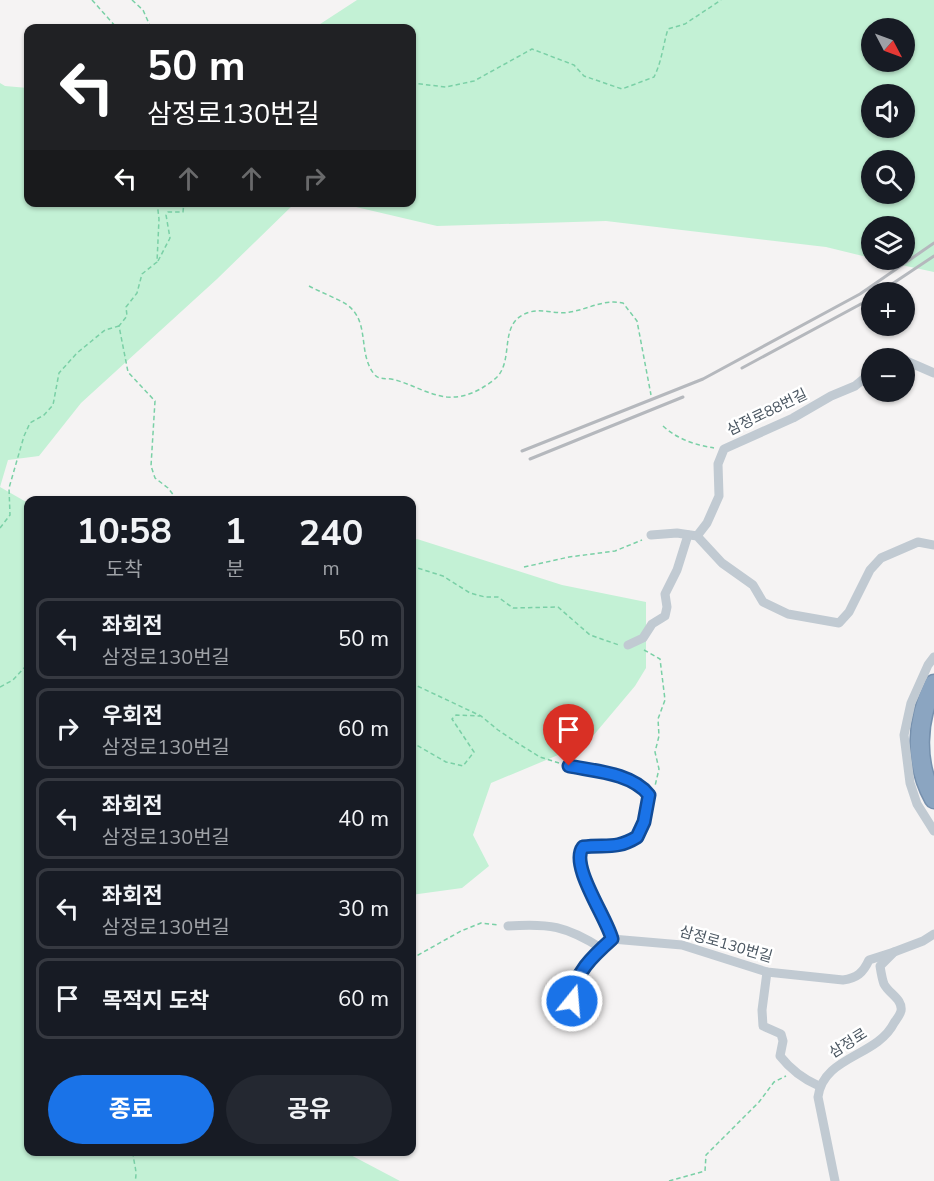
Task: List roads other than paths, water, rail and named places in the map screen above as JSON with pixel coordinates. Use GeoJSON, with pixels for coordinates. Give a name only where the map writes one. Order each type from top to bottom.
{"type":"FeatureCollection","features":[{"type":"Feature","properties":{"kind":"highway"},"geometry":{"type":"LineString","coordinates":[[934,684],[925,705],[919,739],[923,772],[934,799]]}},
{"type":"Feature","properties":{"kind":"highway"},"geometry":{"type":"LineString","coordinates":[[934,712],[930,741],[934,770]]}},
{"type":"Feature","properties":{"kind":"street"},"geometry":{"type":"LineString","coordinates":[[915,365],[934,373]]}},
{"type":"Feature","properties":{"kind":"street","name":"삼정로88번길"},"geometry":{"type":"LineString","coordinates":[[628,645],[643,638],[652,624],[665,616],[667,607],[665,594],[692,535],[707,523],[719,496],[718,464],[724,449],[793,418],[861,381]]}},
{"type":"Feature","properties":{"kind":"street"},"geometry":{"type":"LineString","coordinates":[[651,535],[677,533],[692,535],[722,563],[753,585],[764,602],[788,614],[839,623],[849,612],[870,570],[881,558],[918,542],[934,545]]}},
{"type":"Feature","properties":{"kind":"street"},"geometry":{"type":"LineString","coordinates":[[934,657],[911,703],[904,735],[910,783],[917,804],[934,831]]}},
{"type":"Feature","properties":{"kind":"street"},"geometry":{"type":"LineString","coordinates":[[569,766],[632,782],[643,788],[649,795],[644,822],[637,837],[615,847],[590,846],[583,847],[580,851],[584,876],[612,939],[601,948],[578,978],[572,1001]]}},
{"type":"Feature","properties":{"kind":"street"},"geometry":{"type":"LineString","coordinates":[[508,926],[534,924],[558,926],[582,936],[601,948]]}},
{"type":"Feature","properties":{"kind":"street"},"geometry":{"type":"LineString","coordinates":[[894,952],[923,941],[934,934]]}},
{"type":"Feature","properties":{"kind":"street","name":"삼정로130번길"},"geometry":{"type":"LineString","coordinates":[[612,939],[682,945],[766,972],[843,980],[855,978],[864,970],[869,960],[894,952]]}},
{"type":"Feature","properties":{"kind":"street","name":"삼정로"},"geometry":{"type":"LineString","coordinates":[[819,1086],[841,1062],[876,1044],[889,1034],[901,1011],[899,1002],[884,985],[880,966],[894,952]]}},
{"type":"Feature","properties":{"kind":"street"},"geometry":{"type":"LineString","coordinates":[[766,972],[762,1010],[763,1026],[781,1034],[783,1041],[780,1056],[792,1071],[819,1086],[818,1097],[835,1181]]}},
{"type":"Feature","properties":{"kind":"railway"},"geometry":{"type":"LineString","coordinates":[[522,451],[703,379],[860,294],[934,243]]}},
{"type":"Feature","properties":{"kind":"railway"},"geometry":{"type":"LineString","coordinates":[[895,282],[934,256]]}},
{"type":"Feature","properties":{"kind":"railway"},"geometry":{"type":"LineString","coordinates":[[742,368],[861,304]]}},
{"type":"Feature","properties":{"kind":"railway"},"geometry":{"type":"LineString","coordinates":[[530,459],[683,397]]}}]}
